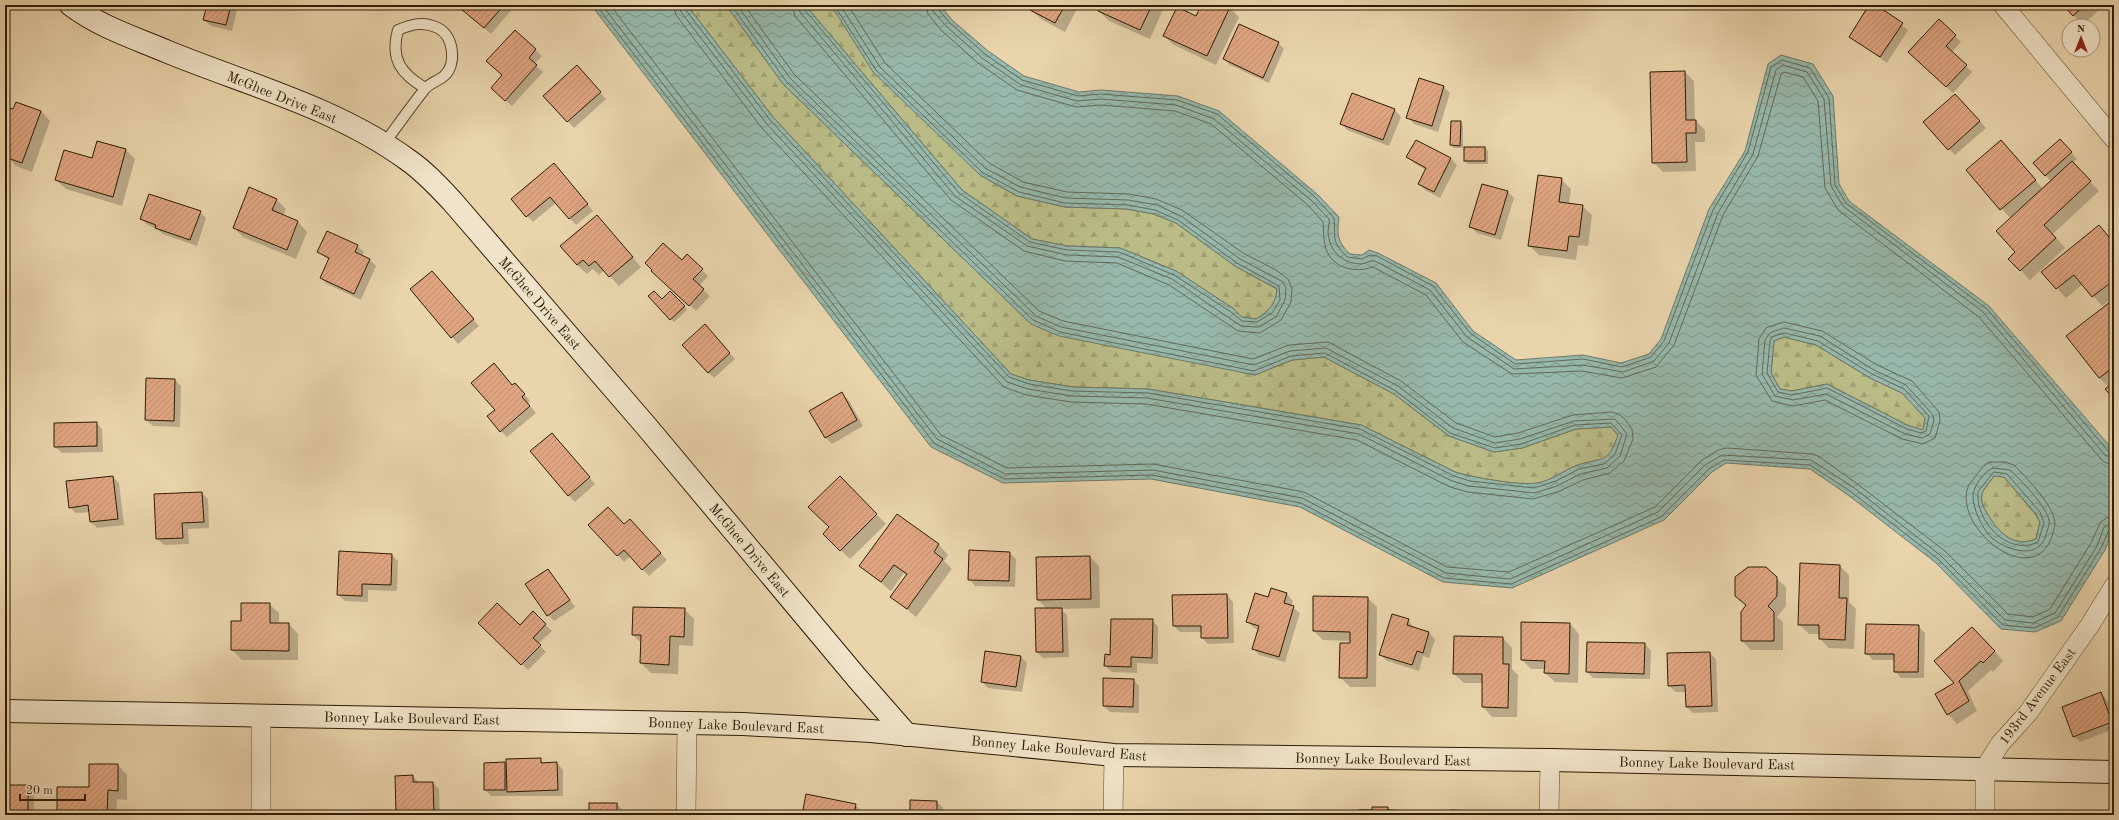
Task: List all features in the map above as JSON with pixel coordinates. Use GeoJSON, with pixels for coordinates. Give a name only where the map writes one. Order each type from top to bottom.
{"type":"FeatureCollection","features":[{"type":"Feature","properties":{"kind":"street","name":"McGhee Drive East"},"geometry":{"type":"LineString","coordinates":[[71,5],[107,27],[194,63],[266,89],[347,124],[384,144],[419,169],[452,201],[652,433],[857,678],[907,735]]}},
{"type":"Feature","properties":{"kind":"street"},"geometry":{"type":"LineString","coordinates":[[2003,5],[2114,139]]}},
{"type":"Feature","properties":{"kind":"street","name":"193rd Avenue East"},"geometry":{"type":"LineString","coordinates":[[1985,815],[1986,768],[2000,744],[2028,713],[2085,631],[2114,586]]}},
{"type":"Feature","properties":{"kind":"street","name":"Bonney Lake Boulevard East"},"geometry":{"type":"LineString","coordinates":[[5,711],[796,726],[1114,755],[1550,760],[1986,768],[1993,770],[2114,772]]}},
{"type":"Feature","properties":{"kind":"street"},"geometry":{"type":"LineString","coordinates":[[261,715],[261,815]]}},
{"type":"Feature","properties":{"kind":"street"},"geometry":{"type":"LineString","coordinates":[[686,815],[687,723]]}},
{"type":"Feature","properties":{"kind":"street"},"geometry":{"type":"LineString","coordinates":[[1113,815],[1114,755]]}},
{"type":"Feature","properties":{"kind":"street"},"geometry":{"type":"LineString","coordinates":[[1549,815],[1550,760]]}},
{"type":"Feature","properties":{"kind":"lane"},"geometry":{"type":"LineString","coordinates":[[384,144],[425,88],[445,76],[452,61],[451,44],[443,31],[429,24],[411,24],[398,30],[394,44],[398,62],[409,79],[425,88]]}},
{"type":"Feature","properties":{"kind":"green space"},"geometry":{"type":"Polygon","coordinates":[[[687,5],[726,5],[783,84],[1031,324],[1255,375],[1292,360],[1324,357],[1394,394],[1449,436],[1494,452],[1522,448],[1576,429],[1612,427],[1618,436],[1611,452],[1604,458],[1578,465],[1542,483],[1529,484],[1484,479],[1455,472],[1361,425],[1148,389],[1073,387],[1029,380],[1011,374],[773,117],[687,5]]]}},
{"type":"Feature","properties":{"kind":"green space"},"geometry":{"type":"Polygon","coordinates":[[[805,5],[829,5],[980,175],[1017,196],[1065,207],[1127,209],[1154,214],[1176,223],[1235,266],[1277,289],[1275,299],[1271,307],[1256,319],[1242,317],[1234,309],[1176,271],[1120,248],[1067,246],[1032,239],[962,190],[805,5]]]}},
{"type":"Feature","properties":{"kind":"green space"},"geometry":{"type":"Polygon","coordinates":[[[1784,337],[1816,345],[1870,378],[1902,393],[1925,418],[1923,430],[1909,426],[1827,384],[1792,391],[1780,389],[1771,373],[1774,341],[1784,337]]]}},
{"type":"Feature","properties":{"kind":"green space"},"geometry":{"type":"Polygon","coordinates":[[[1994,476],[2004,477],[2036,515],[2040,522],[2036,539],[2021,542],[2015,541],[2003,534],[1990,518],[1983,507],[1982,494],[1994,476]]]}},
{"type":"Feature","properties":{"kind":"water"},"geometry":{"type":"Polygon","coordinates":[[[591,5],[687,5],[773,117],[1011,374],[1029,380],[1073,387],[1148,389],[1361,425],[1455,472],[1508,482],[1529,484],[1542,482],[1578,465],[1604,458],[1611,451],[1618,435],[1611,427],[1576,429],[1522,448],[1494,452],[1449,436],[1394,394],[1324,357],[1292,360],[1255,375],[1059,336],[1031,324],[783,84],[726,5],[805,5],[962,190],[1032,239],[1067,246],[1120,248],[1176,271],[1234,309],[1242,317],[1256,319],[1271,307],[1275,299],[1277,289],[1235,266],[1176,223],[1154,214],[1127,209],[1065,207],[1017,196],[980,175],[873,72],[838,16],[829,5],[940,5],[952,20],[988,51],[1024,76],[1079,92],[1101,90],[1178,96],[1219,111],[1318,195],[1339,217],[1338,233],[1340,241],[1350,254],[1362,255],[1369,250],[1378,253],[1436,283],[1473,331],[1516,360],[1583,355],[1621,363],[1649,354],[1661,339],[1709,209],[1745,151],[1768,64],[1781,55],[1813,64],[1833,96],[1839,184],[1849,201],[1989,306],[2114,451],[2114,528],[2105,550],[2061,621],[2035,632],[2001,629],[1935,562],[1848,495],[1810,469],[1726,463],[1712,472],[1664,520],[1512,588],[1443,582],[1300,507],[1151,479],[1003,483],[931,447],[591,5]],[[1784,337],[1774,341],[1771,373],[1780,389],[1792,391],[1827,384],[1909,426],[1923,430],[1925,418],[1902,393],[1870,378],[1816,345],[1784,337]],[[1994,476],[1982,494],[1982,501],[1983,507],[1994,524],[2003,534],[2015,541],[2021,542],[2036,539],[2040,522],[2036,514],[2004,477],[1994,476]]]}},
{"type":"Feature","properties":{"kind":"building"},"geometry":{"type":"Polygon","coordinates":[[[207,5],[231,5],[226,25],[203,20],[207,5]]]}},
{"type":"Feature","properties":{"kind":"building"},"geometry":{"type":"Polygon","coordinates":[[[456,5],[504,5],[484,28],[456,5]]]}},
{"type":"Feature","properties":{"kind":"building"},"geometry":{"type":"Polygon","coordinates":[[[1033,5],[1065,5],[1055,23],[1030,10],[1033,5]]]}},
{"type":"Feature","properties":{"kind":"building"},"geometry":{"type":"Polygon","coordinates":[[[1101,5],[1152,5],[1140,30],[1098,11],[1101,5]]]}},
{"type":"Feature","properties":{"kind":"building"},"geometry":{"type":"Polygon","coordinates":[[[1201,5],[1226,5],[1230,7],[1207,56],[1163,36],[1177,7],[1196,16],[1201,5]]]}},
{"type":"Feature","properties":{"kind":"building"},"geometry":{"type":"Polygon","coordinates":[[[1869,5],[1876,5],[1903,23],[1880,57],[1849,37],[1869,5]]]}},
{"type":"Feature","properties":{"kind":"building"},"geometry":{"type":"Polygon","coordinates":[[[2063,5],[2085,5],[2073,16],[2063,5]]]}},
{"type":"Feature","properties":{"kind":"building"},"geometry":{"type":"Polygon","coordinates":[[[1939,19],[1956,35],[1946,46],[1967,65],[1946,87],[1908,52],[1939,19]]]}},
{"type":"Feature","properties":{"kind":"building"},"geometry":{"type":"Polygon","coordinates":[[[1239,24],[1279,42],[1263,78],[1223,59],[1239,24]]]}},
{"type":"Feature","properties":{"kind":"building"},"geometry":{"type":"Polygon","coordinates":[[[515,30],[536,49],[529,58],[537,65],[505,101],[491,88],[502,75],[486,61],[515,30]]]}},
{"type":"Feature","properties":{"kind":"building"},"geometry":{"type":"Polygon","coordinates":[[[577,65],[601,92],[567,122],[543,96],[577,65]]]}},
{"type":"Feature","properties":{"kind":"building"},"geometry":{"type":"Polygon","coordinates":[[[1685,71],[1686,120],[1696,120],[1696,133],[1686,133],[1687,162],[1652,163],[1650,72],[1685,71]]]}},
{"type":"Feature","properties":{"kind":"building"},"geometry":{"type":"Polygon","coordinates":[[[1419,78],[1444,86],[1432,126],[1406,118],[1419,78]]]}},
{"type":"Feature","properties":{"kind":"building"},"geometry":{"type":"Polygon","coordinates":[[[1352,93],[1395,109],[1383,140],[1340,124],[1352,93]]]}},
{"type":"Feature","properties":{"kind":"building"},"geometry":{"type":"Polygon","coordinates":[[[1955,94],[1980,121],[1948,150],[1923,122],[1955,94]]]}},
{"type":"Feature","properties":{"kind":"building"},"geometry":{"type":"Polygon","coordinates":[[[16,102],[41,111],[22,163],[5,157],[10,144],[5,143],[5,106],[13,109],[16,102]]]}},
{"type":"Feature","properties":{"kind":"building"},"geometry":{"type":"Polygon","coordinates":[[[1451,121],[1461,121],[1460,146],[1450,145],[1451,121]]]}},
{"type":"Feature","properties":{"kind":"building"},"geometry":{"type":"Polygon","coordinates":[[[2060,139],[2072,152],[2045,176],[2033,163],[2060,139]]]}},
{"type":"Feature","properties":{"kind":"building"},"geometry":{"type":"Polygon","coordinates":[[[1416,140],[1451,158],[1434,192],[1418,184],[1426,168],[1406,157],[1416,140]]]}},
{"type":"Feature","properties":{"kind":"building"},"geometry":{"type":"Polygon","coordinates":[[[2001,140],[2036,180],[2000,210],[1966,170],[2001,140]]]}},
{"type":"Feature","properties":{"kind":"building"},"geometry":{"type":"Polygon","coordinates":[[[97,141],[126,149],[113,197],[55,180],[64,150],[92,158],[97,141]]]}},
{"type":"Feature","properties":{"kind":"building"},"geometry":{"type":"Polygon","coordinates":[[[1464,147],[1485,147],[1485,161],[1464,161],[1464,147]]]}},
{"type":"Feature","properties":{"kind":"building"},"geometry":{"type":"Polygon","coordinates":[[[2072,161],[2091,181],[2044,225],[2056,238],[2020,271],[2008,259],[2015,252],[1996,231],[2072,161]]]}},
{"type":"Feature","properties":{"kind":"building"},"geometry":{"type":"Polygon","coordinates":[[[554,163],[588,204],[569,219],[550,197],[526,217],[511,199],[554,163]]]}},
{"type":"Feature","properties":{"kind":"building"},"geometry":{"type":"Polygon","coordinates":[[[1538,175],[1562,178],[1559,202],[1583,205],[1579,237],[1569,236],[1567,251],[1528,246],[1538,175]]]}},
{"type":"Feature","properties":{"kind":"building"},"geometry":{"type":"Polygon","coordinates":[[[1482,184],[1508,191],[1495,235],[1469,227],[1482,184]]]}},
{"type":"Feature","properties":{"kind":"building"},"geometry":{"type":"Polygon","coordinates":[[[249,187],[277,199],[272,210],[298,221],[287,250],[233,228],[249,187]]]}},
{"type":"Feature","properties":{"kind":"building"},"geometry":{"type":"Polygon","coordinates":[[[149,194],[201,211],[190,240],[155,228],[156,225],[140,219],[149,194]]]}},
{"type":"Feature","properties":{"kind":"building"},"geometry":{"type":"Polygon","coordinates":[[[597,215],[633,257],[609,277],[595,261],[589,266],[583,260],[577,265],[560,246],[597,215]]]}},
{"type":"Feature","properties":{"kind":"building"},"geometry":{"type":"Polygon","coordinates":[[[2099,225],[2114,243],[2114,280],[2092,297],[2074,275],[2056,289],[2041,272],[2099,225]]]}},
{"type":"Feature","properties":{"kind":"building"},"geometry":{"type":"Polygon","coordinates":[[[327,231],[358,245],[355,252],[370,259],[354,294],[320,278],[329,258],[317,252],[327,231]]]}},
{"type":"Feature","properties":{"kind":"building"},"geometry":{"type":"Polygon","coordinates":[[[663,243],[682,260],[687,254],[703,269],[693,279],[704,289],[689,306],[651,271],[652,270],[645,263],[663,243]]]}},
{"type":"Feature","properties":{"kind":"building"},"geometry":{"type":"Polygon","coordinates":[[[432,271],[474,319],[451,338],[410,289],[432,271]]]}},
{"type":"Feature","properties":{"kind":"building"},"geometry":{"type":"Polygon","coordinates":[[[654,291],[662,299],[670,291],[685,306],[670,320],[648,296],[654,291]]]}},
{"type":"Feature","properties":{"kind":"building"},"geometry":{"type":"Polygon","coordinates":[[[2114,299],[2114,334],[2109,338],[2114,345],[2114,367],[2099,378],[2066,336],[2114,299]]]}},
{"type":"Feature","properties":{"kind":"building"},"geometry":{"type":"Polygon","coordinates":[[[705,324],[730,353],[708,373],[682,345],[705,324]]]}},
{"type":"Feature","properties":{"kind":"building"},"geometry":{"type":"Polygon","coordinates":[[[494,363],[512,385],[515,383],[525,394],[522,397],[530,406],[500,432],[487,416],[495,410],[471,383],[494,363]]]}},
{"type":"Feature","properties":{"kind":"building"},"geometry":{"type":"Polygon","coordinates":[[[146,378],[175,379],[174,421],[145,420],[146,378]]]}},
{"type":"Feature","properties":{"kind":"building"},"geometry":{"type":"Polygon","coordinates":[[[2114,382],[2114,399],[2105,389],[2114,382]]]}},
{"type":"Feature","properties":{"kind":"building"},"geometry":{"type":"Polygon","coordinates":[[[842,392],[857,420],[825,438],[809,411],[842,392]]]}},
{"type":"Feature","properties":{"kind":"building"},"geometry":{"type":"Polygon","coordinates":[[[97,422],[97,446],[54,447],[54,423],[97,422]]]}},
{"type":"Feature","properties":{"kind":"building"},"geometry":{"type":"Polygon","coordinates":[[[552,433],[590,477],[568,496],[530,451],[552,433]]]}},
{"type":"Feature","properties":{"kind":"building"},"geometry":{"type":"Polygon","coordinates":[[[113,476],[118,519],[90,522],[88,505],[69,508],[66,481],[113,476]]]}},
{"type":"Feature","properties":{"kind":"building"},"geometry":{"type":"Polygon","coordinates":[[[840,476],[877,514],[840,551],[823,534],[829,527],[808,507],[840,476]]]}},
{"type":"Feature","properties":{"kind":"building"},"geometry":{"type":"Polygon","coordinates":[[[202,492],[204,522],[182,523],[183,538],[156,539],[154,494],[202,492]]]}},
{"type":"Feature","properties":{"kind":"building"},"geometry":{"type":"Polygon","coordinates":[[[608,507],[624,524],[630,519],[661,553],[642,570],[624,550],[617,556],[588,525],[608,507]]]}},
{"type":"Feature","properties":{"kind":"building"},"geometry":{"type":"Polygon","coordinates":[[[897,514],[939,544],[934,552],[943,559],[907,609],[890,597],[907,574],[894,565],[881,582],[859,566],[897,514]]]}},
{"type":"Feature","properties":{"kind":"building"},"geometry":{"type":"Polygon","coordinates":[[[969,550],[1010,552],[1009,581],[968,580],[969,550]]]}},
{"type":"Feature","properties":{"kind":"building"},"geometry":{"type":"Polygon","coordinates":[[[339,551],[392,554],[391,585],[362,584],[362,596],[337,595],[339,551]]]}},
{"type":"Feature","properties":{"kind":"building"},"geometry":{"type":"Polygon","coordinates":[[[1090,556],[1091,599],[1037,600],[1036,557],[1090,556]]]}},
{"type":"Feature","properties":{"kind":"building"},"geometry":{"type":"Polygon","coordinates":[[[1800,563],[1840,565],[1839,598],[1847,598],[1845,640],[1819,639],[1819,625],[1798,625],[1800,563]]]}},
{"type":"Feature","properties":{"kind":"building"},"geometry":{"type":"Polygon","coordinates":[[[1748,567],[1766,567],[1777,577],[1777,596],[1768,606],[1774,612],[1774,641],[1741,641],[1741,612],[1746,605],[1735,596],[1735,577],[1748,567]]]}},
{"type":"Feature","properties":{"kind":"building"},"geometry":{"type":"Polygon","coordinates":[[[548,569],[570,600],[547,616],[525,584],[548,569]]]}},
{"type":"Feature","properties":{"kind":"building"},"geometry":{"type":"Polygon","coordinates":[[[1271,588],[1287,593],[1284,603],[1294,606],[1279,657],[1252,649],[1259,626],[1246,622],[1255,593],[1268,597],[1271,588]]]}},
{"type":"Feature","properties":{"kind":"building"},"geometry":{"type":"Polygon","coordinates":[[[1227,594],[1228,638],[1201,638],[1201,626],[1173,626],[1172,595],[1227,594]]]}},
{"type":"Feature","properties":{"kind":"building"},"geometry":{"type":"Polygon","coordinates":[[[1313,596],[1368,597],[1367,678],[1339,678],[1340,643],[1350,643],[1350,632],[1313,631],[1313,596]]]}},
{"type":"Feature","properties":{"kind":"building"},"geometry":{"type":"Polygon","coordinates":[[[241,603],[270,603],[270,623],[289,623],[289,651],[231,650],[231,621],[241,621],[241,603]]]}},
{"type":"Feature","properties":{"kind":"building"},"geometry":{"type":"Polygon","coordinates":[[[497,603],[520,625],[533,611],[546,624],[533,638],[541,645],[521,665],[478,623],[497,603]]]}},
{"type":"Feature","properties":{"kind":"building"},"geometry":{"type":"Polygon","coordinates":[[[633,607],[685,608],[684,637],[670,636],[669,665],[640,663],[641,635],[632,635],[633,607]]]}},
{"type":"Feature","properties":{"kind":"building"},"geometry":{"type":"Polygon","coordinates":[[[1035,608],[1062,608],[1063,652],[1036,652],[1035,608]]]}},
{"type":"Feature","properties":{"kind":"building"},"geometry":{"type":"Polygon","coordinates":[[[1392,614],[1409,619],[1407,625],[1429,632],[1423,653],[1417,651],[1412,665],[1379,655],[1392,614]]]}},
{"type":"Feature","properties":{"kind":"building"},"geometry":{"type":"Polygon","coordinates":[[[1111,619],[1153,619],[1152,658],[1131,657],[1131,667],[1104,666],[1105,654],[1110,655],[1111,619]]]}},
{"type":"Feature","properties":{"kind":"building"},"geometry":{"type":"Polygon","coordinates":[[[1521,622],[1570,623],[1569,674],[1544,673],[1545,661],[1521,660],[1521,622]]]}},
{"type":"Feature","properties":{"kind":"building"},"geometry":{"type":"Polygon","coordinates":[[[1866,624],[1919,625],[1918,672],[1894,672],[1894,654],[1865,654],[1866,624]]]}},
{"type":"Feature","properties":{"kind":"building"},"geometry":{"type":"Polygon","coordinates":[[[1972,627],[1995,651],[1983,663],[1981,661],[1959,681],[1969,701],[1947,715],[1935,694],[1954,683],[1934,661],[1972,627]]]}},
{"type":"Feature","properties":{"kind":"building"},"geometry":{"type":"Polygon","coordinates":[[[1454,636],[1503,637],[1503,664],[1509,664],[1508,708],[1482,707],[1482,674],[1453,674],[1454,636]]]}},
{"type":"Feature","properties":{"kind":"building"},"geometry":{"type":"Polygon","coordinates":[[[1587,642],[1645,643],[1644,674],[1586,672],[1587,642]]]}},
{"type":"Feature","properties":{"kind":"building"},"geometry":{"type":"Polygon","coordinates":[[[985,651],[1021,656],[1016,687],[981,682],[985,651]]]}},
{"type":"Feature","properties":{"kind":"building"},"geometry":{"type":"Polygon","coordinates":[[[1710,652],[1712,706],[1686,707],[1685,685],[1668,686],[1667,653],[1710,652]]]}},
{"type":"Feature","properties":{"kind":"building"},"geometry":{"type":"Polygon","coordinates":[[[1103,678],[1134,679],[1133,707],[1103,706],[1103,678]]]}},
{"type":"Feature","properties":{"kind":"building"},"geometry":{"type":"Polygon","coordinates":[[[2101,692],[2112,722],[2073,737],[2062,707],[2101,692]]]}},
{"type":"Feature","properties":{"kind":"building"},"geometry":{"type":"Polygon","coordinates":[[[541,758],[541,763],[557,762],[558,790],[507,792],[506,759],[541,758]]]}},
{"type":"Feature","properties":{"kind":"building"},"geometry":{"type":"Polygon","coordinates":[[[505,762],[505,790],[484,790],[484,763],[505,762]]]}},
{"type":"Feature","properties":{"kind":"building"},"geometry":{"type":"Polygon","coordinates":[[[89,764],[118,764],[118,791],[108,790],[107,815],[57,815],[57,787],[89,787],[89,764]]]}},
{"type":"Feature","properties":{"kind":"building"},"geometry":{"type":"Polygon","coordinates":[[[413,775],[413,782],[433,782],[434,812],[396,814],[395,776],[413,775]]]}},
{"type":"Feature","properties":{"kind":"building"},"geometry":{"type":"Polygon","coordinates":[[[5,785],[28,785],[28,815],[5,815],[5,785]]]}},
{"type":"Feature","properties":{"kind":"building"},"geometry":{"type":"Polygon","coordinates":[[[806,794],[856,804],[854,815],[802,815],[806,794]]]}},
{"type":"Feature","properties":{"kind":"building"},"geometry":{"type":"Polygon","coordinates":[[[910,800],[937,801],[937,815],[910,815],[910,800]]]}},
{"type":"Feature","properties":{"kind":"building"},"geometry":{"type":"Polygon","coordinates":[[[589,803],[617,803],[617,815],[589,815],[589,803]]]}},
{"type":"Feature","properties":{"kind":"building"},"geometry":{"type":"Polygon","coordinates":[[[1372,807],[1388,807],[1388,810],[1412,811],[1412,815],[1358,815],[1358,810],[1372,810],[1372,807]]]}},
{"type":"Feature","properties":{"kind":"building"},"geometry":{"type":"Polygon","coordinates":[[[1451,810],[1492,812],[1492,815],[1438,815],[1437,812],[1451,812],[1451,810]]]}}]}
